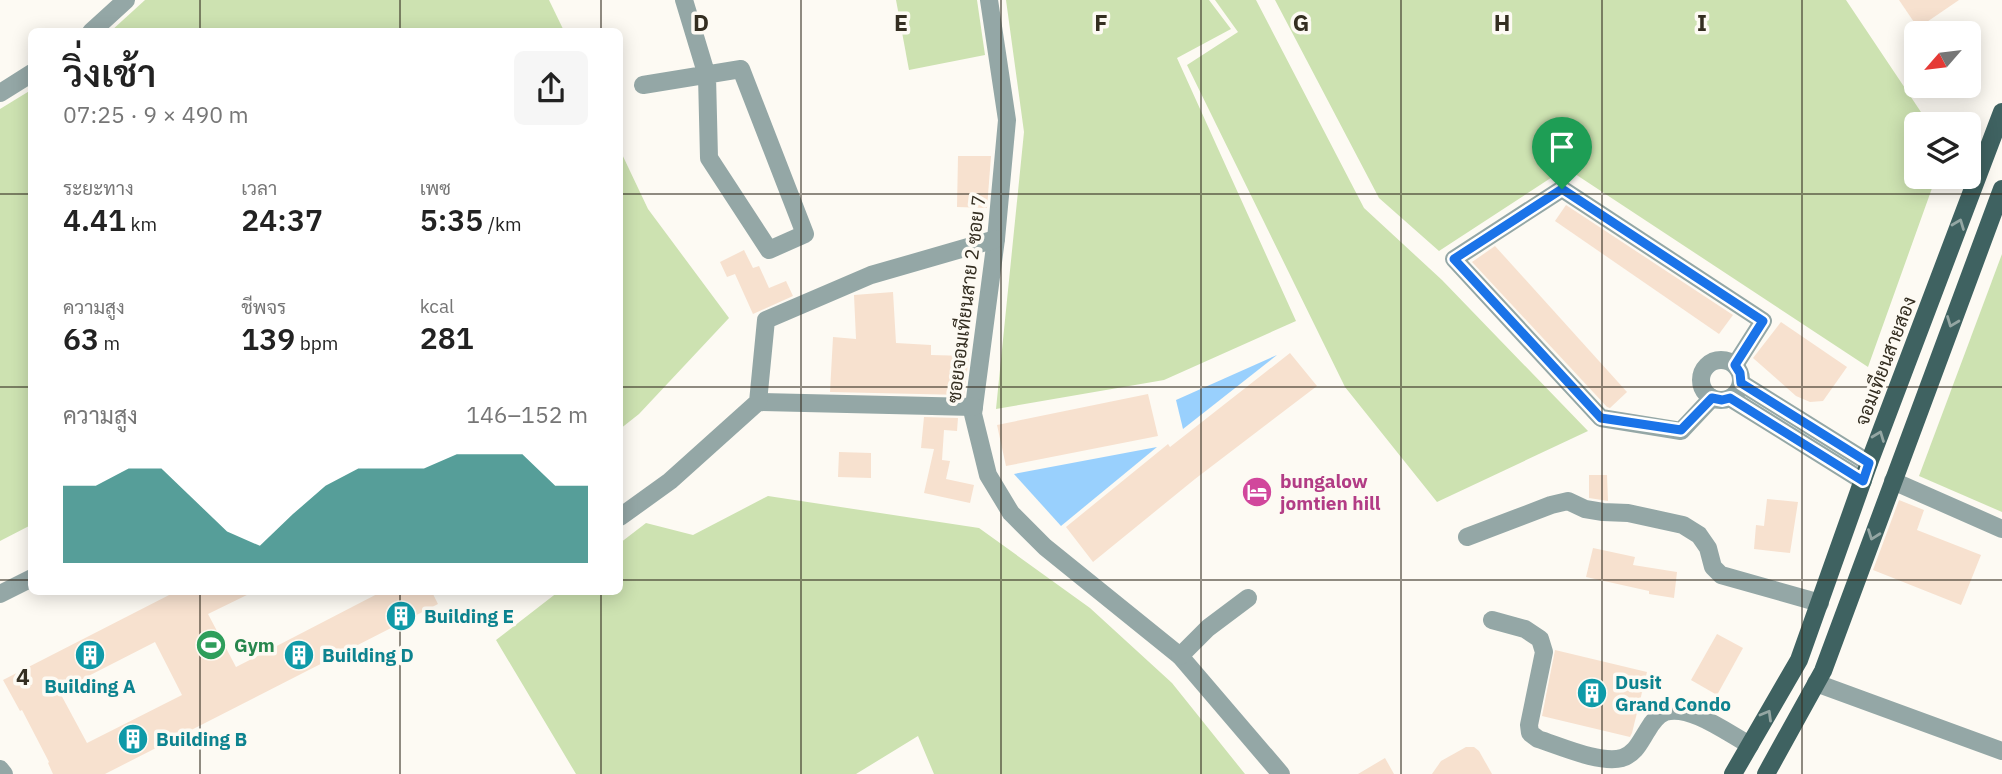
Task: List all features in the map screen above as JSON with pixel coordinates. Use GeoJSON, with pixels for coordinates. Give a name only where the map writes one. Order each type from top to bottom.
{"type":"FeatureCollection","features":[{"type":"Feature","properties":{"kind":"main road","name":"จอมเทียนสายสอง"},"geometry":{"type":"LineString","coordinates":[[1733,774],[1799,660],[1869,463],[2002,112]]}},
{"type":"Feature","properties":{"kind":"main road"},"geometry":{"type":"LineString","coordinates":[[1766,774],[1823,671],[2002,189]]}},
{"type":"Feature","properties":{"kind":"street"},"geometry":{"type":"LineString","coordinates":[[95,28],[126,0]]}},
{"type":"Feature","properties":{"kind":"street"},"geometry":{"type":"LineString","coordinates":[[643,85],[706,76],[741,69],[805,234],[769,250],[709,158],[706,76],[684,0]]}},
{"type":"Feature","properties":{"kind":"street","name":"ซอยจอมเทียนสาย 2 ซอย 7"},"geometry":{"type":"LineString","coordinates":[[989,0],[1007,120],[996,239],[973,414],[988,475],[1011,513],[1045,547],[1180,656],[1281,774]]}},
{"type":"Feature","properties":{"kind":"street"},"geometry":{"type":"LineString","coordinates":[[0,93],[28,76]]}},
{"type":"Feature","properties":{"kind":"street"},"geometry":{"type":"LineString","coordinates":[[1735,365],[1763,321],[1562,189],[1454,259],[1601,418],[1681,430],[1721,398],[1737,393],[1741,383],[1740,373],[1729,361],[1720,360],[1708,364],[1701,382],[1706,393],[1721,398],[1863,481]]}},
{"type":"Feature","properties":{"kind":"street"},"geometry":{"type":"LineString","coordinates":[[623,515],[670,481],[758,402],[766,320],[871,275],[996,239]]}},
{"type":"Feature","properties":{"kind":"street"},"geometry":{"type":"LineString","coordinates":[[1741,383],[1869,463]]}},
{"type":"Feature","properties":{"kind":"street"},"geometry":{"type":"LineString","coordinates":[[758,402],[974,407]]}},
{"type":"Feature","properties":{"kind":"street"},"geometry":{"type":"LineString","coordinates":[[1893,481],[2002,529]]}},
{"type":"Feature","properties":{"kind":"street"},"geometry":{"type":"LineString","coordinates":[[1467,537],[1568,501],[1584,509],[1628,513],[1684,525],[1699,535],[1708,548],[1713,567],[1721,575],[1820,603]]}},
{"type":"Feature","properties":{"kind":"street"},"geometry":{"type":"LineString","coordinates":[[0,594],[28,580]]}},
{"type":"Feature","properties":{"kind":"street"},"geometry":{"type":"LineString","coordinates":[[1180,656],[1208,628],[1248,598]]}},
{"type":"Feature","properties":{"kind":"street"},"geometry":{"type":"LineString","coordinates":[[1492,620],[1525,629],[1540,639],[1544,652],[1529,725],[1530,733],[1538,740],[1603,759],[1620,758],[1633,752],[1653,721],[1665,712],[1679,711],[1702,718],[1750,745]]}},
{"type":"Feature","properties":{"kind":"street"},"geometry":{"type":"LineString","coordinates":[[1816,683],[2002,751]]}},
{"type":"Feature","properties":{"kind":"street"},"geometry":{"type":"LineString","coordinates":[[0,769],[4,774]]}},
{"type":"Feature","properties":{"kind":"green space"},"geometry":{"type":"Polygon","coordinates":[[[145,0],[549,0],[563,28],[114,28],[145,0]]]}},
{"type":"Feature","properties":{"kind":"green space"},"geometry":{"type":"Polygon","coordinates":[[[896,0],[977,0],[985,55],[909,70],[896,0]]]}},
{"type":"Feature","properties":{"kind":"green space"},"geometry":{"type":"Polygon","coordinates":[[[1006,0],[1209,0],[1231,29],[1177,58],[1296,321],[1164,380],[996,409],[1024,132],[1006,0]]]}},
{"type":"Feature","properties":{"kind":"green space"},"geometry":{"type":"Polygon","coordinates":[[[1215,0],[1256,0],[1364,208],[1442,280],[1588,431],[1437,502],[1345,387],[1187,65],[1238,32],[1215,0]]]}},
{"type":"Feature","properties":{"kind":"green space"},"geometry":{"type":"Polygon","coordinates":[[[1275,0],[1846,0],[1904,87],[1904,98],[1912,98],[1921,112],[1904,112],[1904,189],[1932,189],[1868,367],[1566,168],[1439,251],[1379,198],[1275,0]]]}},
{"type":"Feature","properties":{"kind":"green space"},"geometry":{"type":"Polygon","coordinates":[[[28,92],[28,527],[0,541],[0,109],[28,92]]]}},
{"type":"Feature","properties":{"kind":"green space"},"geometry":{"type":"Polygon","coordinates":[[[623,156],[648,209],[729,318],[639,414],[623,427],[623,156]]]}},
{"type":"Feature","properties":{"kind":"green space"},"geometry":{"type":"Polygon","coordinates":[[[2002,254],[2002,512],[1919,476],[2002,254]]]}},
{"type":"Feature","properties":{"kind":"green space"},"geometry":{"type":"Polygon","coordinates":[[[768,496],[979,528],[1090,608],[1172,683],[1245,774],[934,774],[918,736],[856,774],[576,774],[496,640],[554,595],[623,595],[623,541],[646,523],[693,535],[768,496]]]}},
{"type":"Feature","properties":{"kind":"water"},"geometry":{"type":"Polygon","coordinates":[[[1277,355],[1183,429],[1176,400],[1277,355]]]}},
{"type":"Feature","properties":{"kind":"water"},"geometry":{"type":"Polygon","coordinates":[[[1157,447],[1061,526],[1014,474],[1157,447]]]}},
{"type":"Feature","properties":{"kind":"building"},"geometry":{"type":"Polygon","coordinates":[[[1899,0],[1959,0],[1928,21],[1913,21],[1899,0]]]}},
{"type":"Feature","properties":{"kind":"building"},"geometry":{"type":"Polygon","coordinates":[[[958,156],[991,156],[987,208],[957,207],[958,156]]]}},
{"type":"Feature","properties":{"kind":"building"},"geometry":{"type":"Polygon","coordinates":[[[1566,205],[1733,315],[1719,334],[1555,221],[1566,205]]]}},
{"type":"Feature","properties":{"kind":"building"},"geometry":{"type":"Polygon","coordinates":[[[1495,246],[1627,392],[1610,408],[1472,262],[1495,246]]]}},
{"type":"Feature","properties":{"kind":"building"},"geometry":{"type":"Polygon","coordinates":[[[744,250],[753,268],[759,266],[769,288],[786,281],[793,296],[753,314],[735,274],[727,277],[720,262],[744,250]]]}},
{"type":"Feature","properties":{"kind":"building"},"geometry":{"type":"Polygon","coordinates":[[[893,292],[896,343],[931,345],[931,355],[969,356],[964,395],[830,392],[833,337],[856,339],[854,295],[893,292]]]}},
{"type":"Feature","properties":{"kind":"building"},"geometry":{"type":"Polygon","coordinates":[[[1781,322],[1847,367],[1823,401],[1810,402],[1796,396],[1753,358],[1781,322]]]}},
{"type":"Feature","properties":{"kind":"building"},"geometry":{"type":"Polygon","coordinates":[[[1290,353],[1317,386],[1195,479],[1093,562],[1066,527],[1168,444],[1170,447],[1290,353]]]}},
{"type":"Feature","properties":{"kind":"building"},"geometry":{"type":"Polygon","coordinates":[[[1148,394],[1158,436],[1006,466],[997,425],[1148,394]]]}},
{"type":"Feature","properties":{"kind":"building"},"geometry":{"type":"Polygon","coordinates":[[[924,417],[958,418],[957,431],[944,430],[942,460],[950,461],[946,479],[974,485],[970,503],[924,493],[934,449],[921,448],[924,417]]]}},
{"type":"Feature","properties":{"kind":"building"},"geometry":{"type":"Polygon","coordinates":[[[839,452],[871,453],[871,478],[838,477],[839,452]]]}},
{"type":"Feature","properties":{"kind":"building"},"geometry":{"type":"Polygon","coordinates":[[[1589,475],[1607,475],[1608,501],[1589,498],[1589,475]]]}},
{"type":"Feature","properties":{"kind":"building"},"geometry":{"type":"Polygon","coordinates":[[[1767,499],[1798,502],[1790,553],[1754,549],[1756,525],[1764,526],[1767,499]]]}},
{"type":"Feature","properties":{"kind":"building"},"geometry":{"type":"Polygon","coordinates":[[[1899,500],[1924,510],[1917,530],[1981,555],[1961,605],[1873,570],[1899,500]]]}},
{"type":"Feature","properties":{"kind":"building"},"geometry":{"type":"Polygon","coordinates":[[[1593,548],[1635,557],[1633,565],[1677,572],[1674,598],[1586,577],[1593,548]]]}},
{"type":"Feature","properties":{"kind":"building"},"geometry":{"type":"Polygon","coordinates":[[[169,595],[247,595],[208,614],[236,667],[375,595],[434,595],[438,604],[105,774],[53,774],[22,710],[20,711],[3,680],[169,595]],[[155,642],[59,691],[87,743],[182,695],[155,642]]]}},
{"type":"Feature","properties":{"kind":"building"},"geometry":{"type":"Polygon","coordinates":[[[1717,634],[1743,648],[1717,695],[1691,680],[1717,634]]]}},
{"type":"Feature","properties":{"kind":"building","name":"Dusit Grand Condo"},"geometry":{"type":"Polygon","coordinates":[[[1555,650],[1647,672],[1630,737],[1542,716],[1555,650]]]}},
{"type":"Feature","properties":{"kind":"building"},"geometry":{"type":"Polygon","coordinates":[[[1466,747],[1474,747],[1479,751],[1492,774],[1432,774],[1441,761],[1466,747]]]}},
{"type":"Feature","properties":{"kind":"building"},"geometry":{"type":"Polygon","coordinates":[[[1385,758],[1394,774],[1358,774],[1385,758]]]}},
{"type":"Feature","properties":{"kind":"place","name":"bungalow jomtien hill"},"geometry":{"type":"Point","coordinates":[1257,492]}},
{"type":"Feature","properties":{"kind":"place","name":"Building E"},"geometry":{"type":"Point","coordinates":[401,616]}},
{"type":"Feature","properties":{"kind":"place","name":"Gym"},"geometry":{"type":"Point","coordinates":[211,645]}},
{"type":"Feature","properties":{"kind":"place","name":"Building A"},"geometry":{"type":"Point","coordinates":[90,655]}},
{"type":"Feature","properties":{"kind":"place","name":"Building D"},"geometry":{"type":"Point","coordinates":[299,655]}},
{"type":"Feature","properties":{"kind":"place","name":"Dusit Grand Condo"},"geometry":{"type":"Point","coordinates":[1592,693]}},
{"type":"Feature","properties":{"kind":"place","name":"Building B"},"geometry":{"type":"Point","coordinates":[133,739]}},
{"type":"Feature","properties":{"kind":"route"},"geometry":{"type":"LineString","coordinates":[[1562,189],[1763,321],[1735,365],[1740,373],[1741,383],[1869,463],[1863,481],[1730,398],[1712,398],[1681,430],[1601,418],[1454,259],[1562,189]]}}]}
